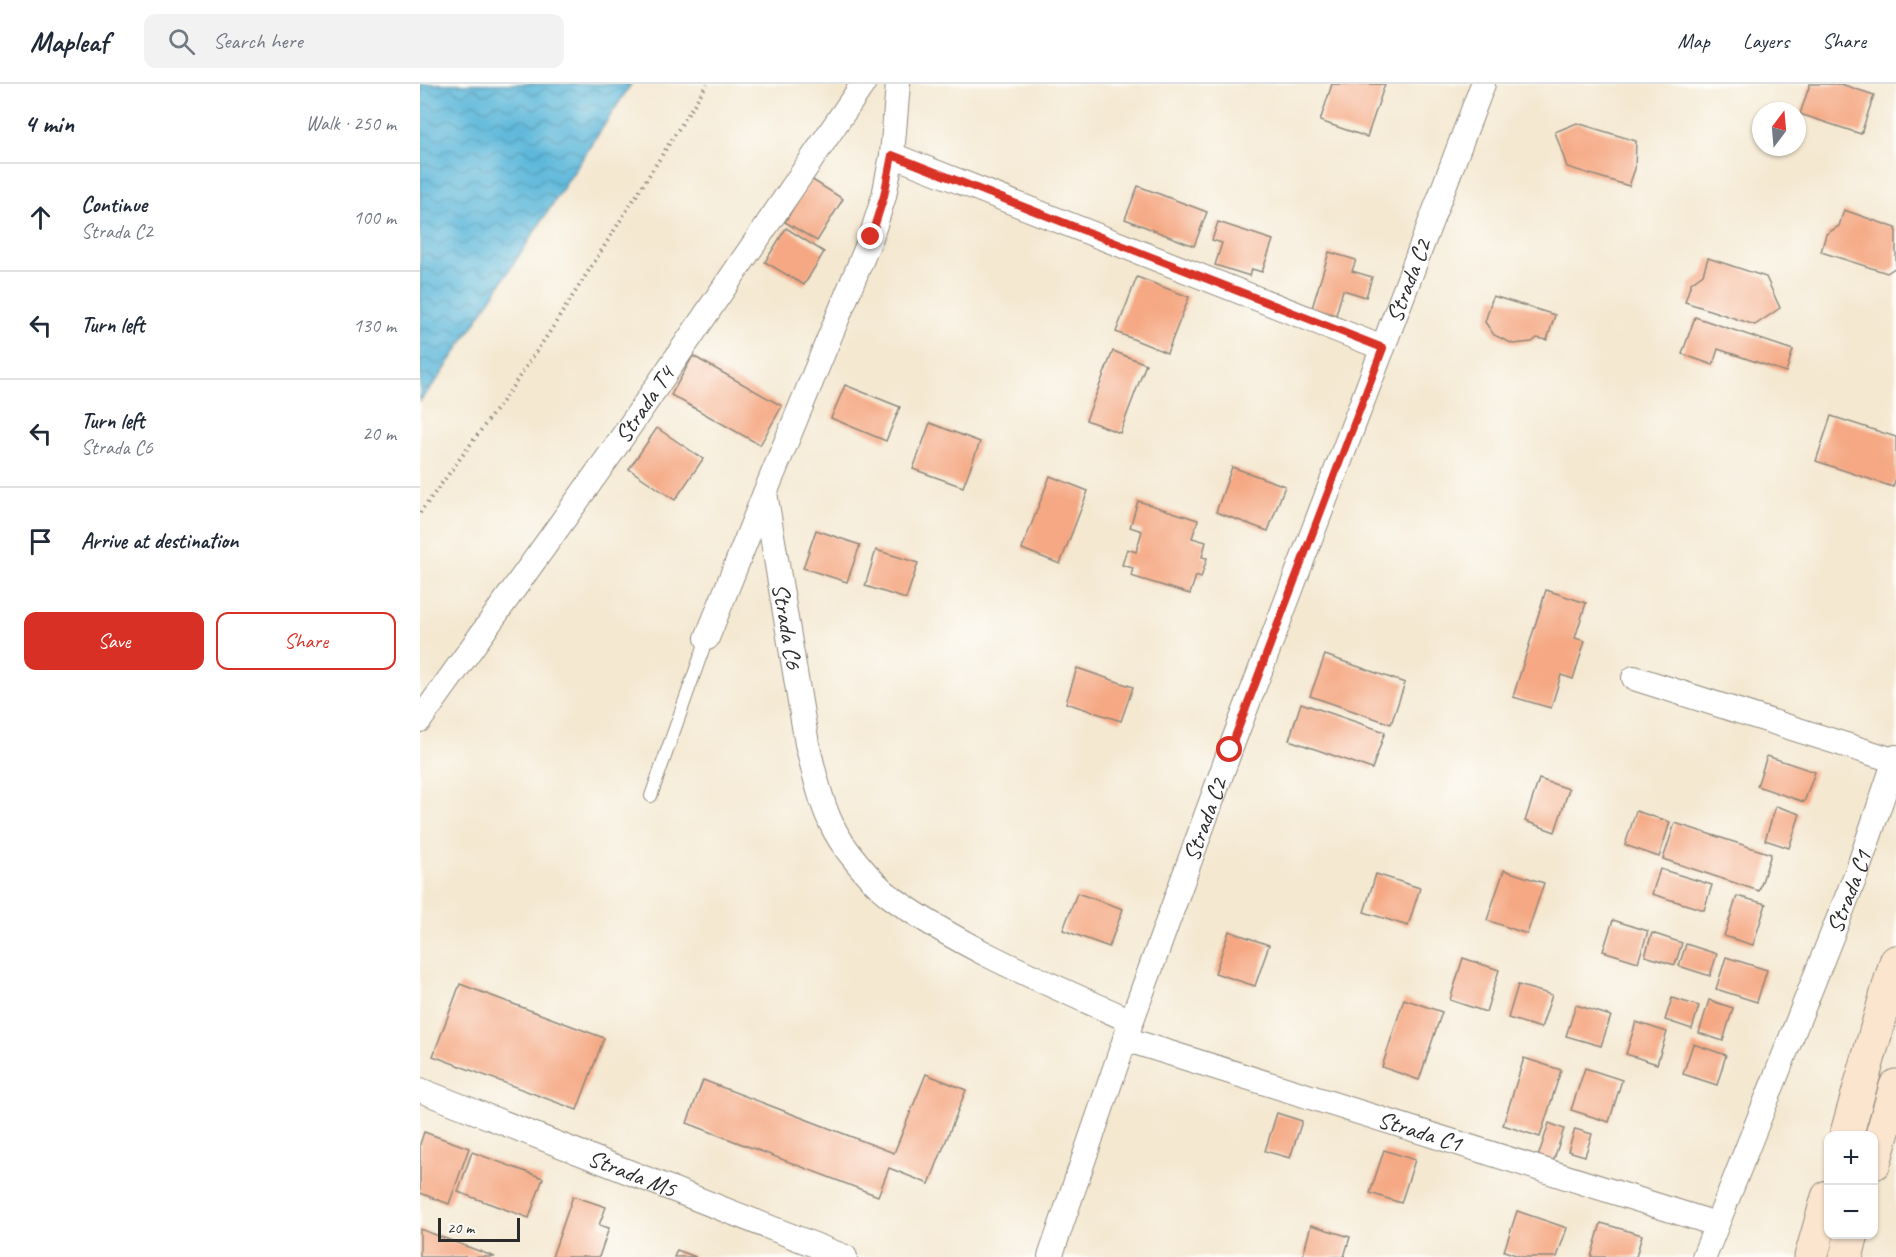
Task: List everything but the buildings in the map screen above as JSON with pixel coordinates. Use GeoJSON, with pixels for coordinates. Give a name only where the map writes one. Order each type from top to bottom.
{"type":"FeatureCollection","features":[{"type":"Feature","properties":{"kind":"main road"},"geometry":{"type":"LineString","coordinates":[[1847,1131],[1896,962]]}},
{"type":"Feature","properties":{"kind":"main road"},"geometry":{"type":"LineString","coordinates":[[1878,1149],[1896,1086]]}},
{"type":"Feature","properties":{"kind":"main road"},"geometry":{"type":"LineString","coordinates":[[1811,1257],[1824,1211]]}},
{"type":"Feature","properties":{"kind":"main road"},"geometry":{"type":"LineString","coordinates":[[1846,1257],[1851,1239]]}},
{"type":"Feature","properties":{"kind":"street","name":"Strada T4"},"geometry":{"type":"LineString","coordinates":[[420,720],[612,452],[863,84]]}},
{"type":"Feature","properties":{"kind":"street"},"geometry":{"type":"LineString","coordinates":[[707,638],[871,237],[884,196],[892,155],[898,84]]}},
{"type":"Feature","properties":{"kind":"street","name":"Strada C2"},"geometry":{"type":"LineString","coordinates":[[1050,1257],[1128,1030],[1230,750],[1483,84]]}},
{"type":"Feature","properties":{"kind":"street"},"geometry":{"type":"LineString","coordinates":[[892,155],[1383,348]]}},
{"type":"Feature","properties":{"kind":"street","name":"Strada C6"},"geometry":{"type":"LineString","coordinates":[[765,493],[807,744],[831,823],[852,856],[890,896],[970,947],[1128,1030]]}},
{"type":"Feature","properties":{"kind":"street"},"geometry":{"type":"LineString","coordinates":[[1634,678],[1896,760]]}},
{"type":"Feature","properties":{"kind":"street","name":"Strada C1"},"geometry":{"type":"LineString","coordinates":[[1704,1257],[1857,872],[1896,760]]}},
{"type":"Feature","properties":{"kind":"street","name":"Strada C1"},"geometry":{"type":"LineString","coordinates":[[1128,1030],[1716,1224]]}},
{"type":"Feature","properties":{"kind":"street","name":"Strada M5"},"geometry":{"type":"LineString","coordinates":[[420,1090],[845,1257]]}},
{"type":"Feature","properties":{"kind":"lane"},"geometry":{"type":"LineString","coordinates":[[651,795],[707,638]]}},
{"type":"Feature","properties":{"kind":"path"},"geometry":{"type":"LineString","coordinates":[[420,513],[509,392],[553,327],[707,84]]}},
{"type":"Feature","properties":{"kind":"water"},"geometry":{"type":"Polygon","coordinates":[[[420,84],[631,84],[441,375],[420,401],[420,84]]]}},
{"type":"Feature","properties":{"kind":"route"},"geometry":{"type":"LineString","coordinates":[[871,237],[884,196],[892,155],[1383,348],[1230,750]]}}]}
